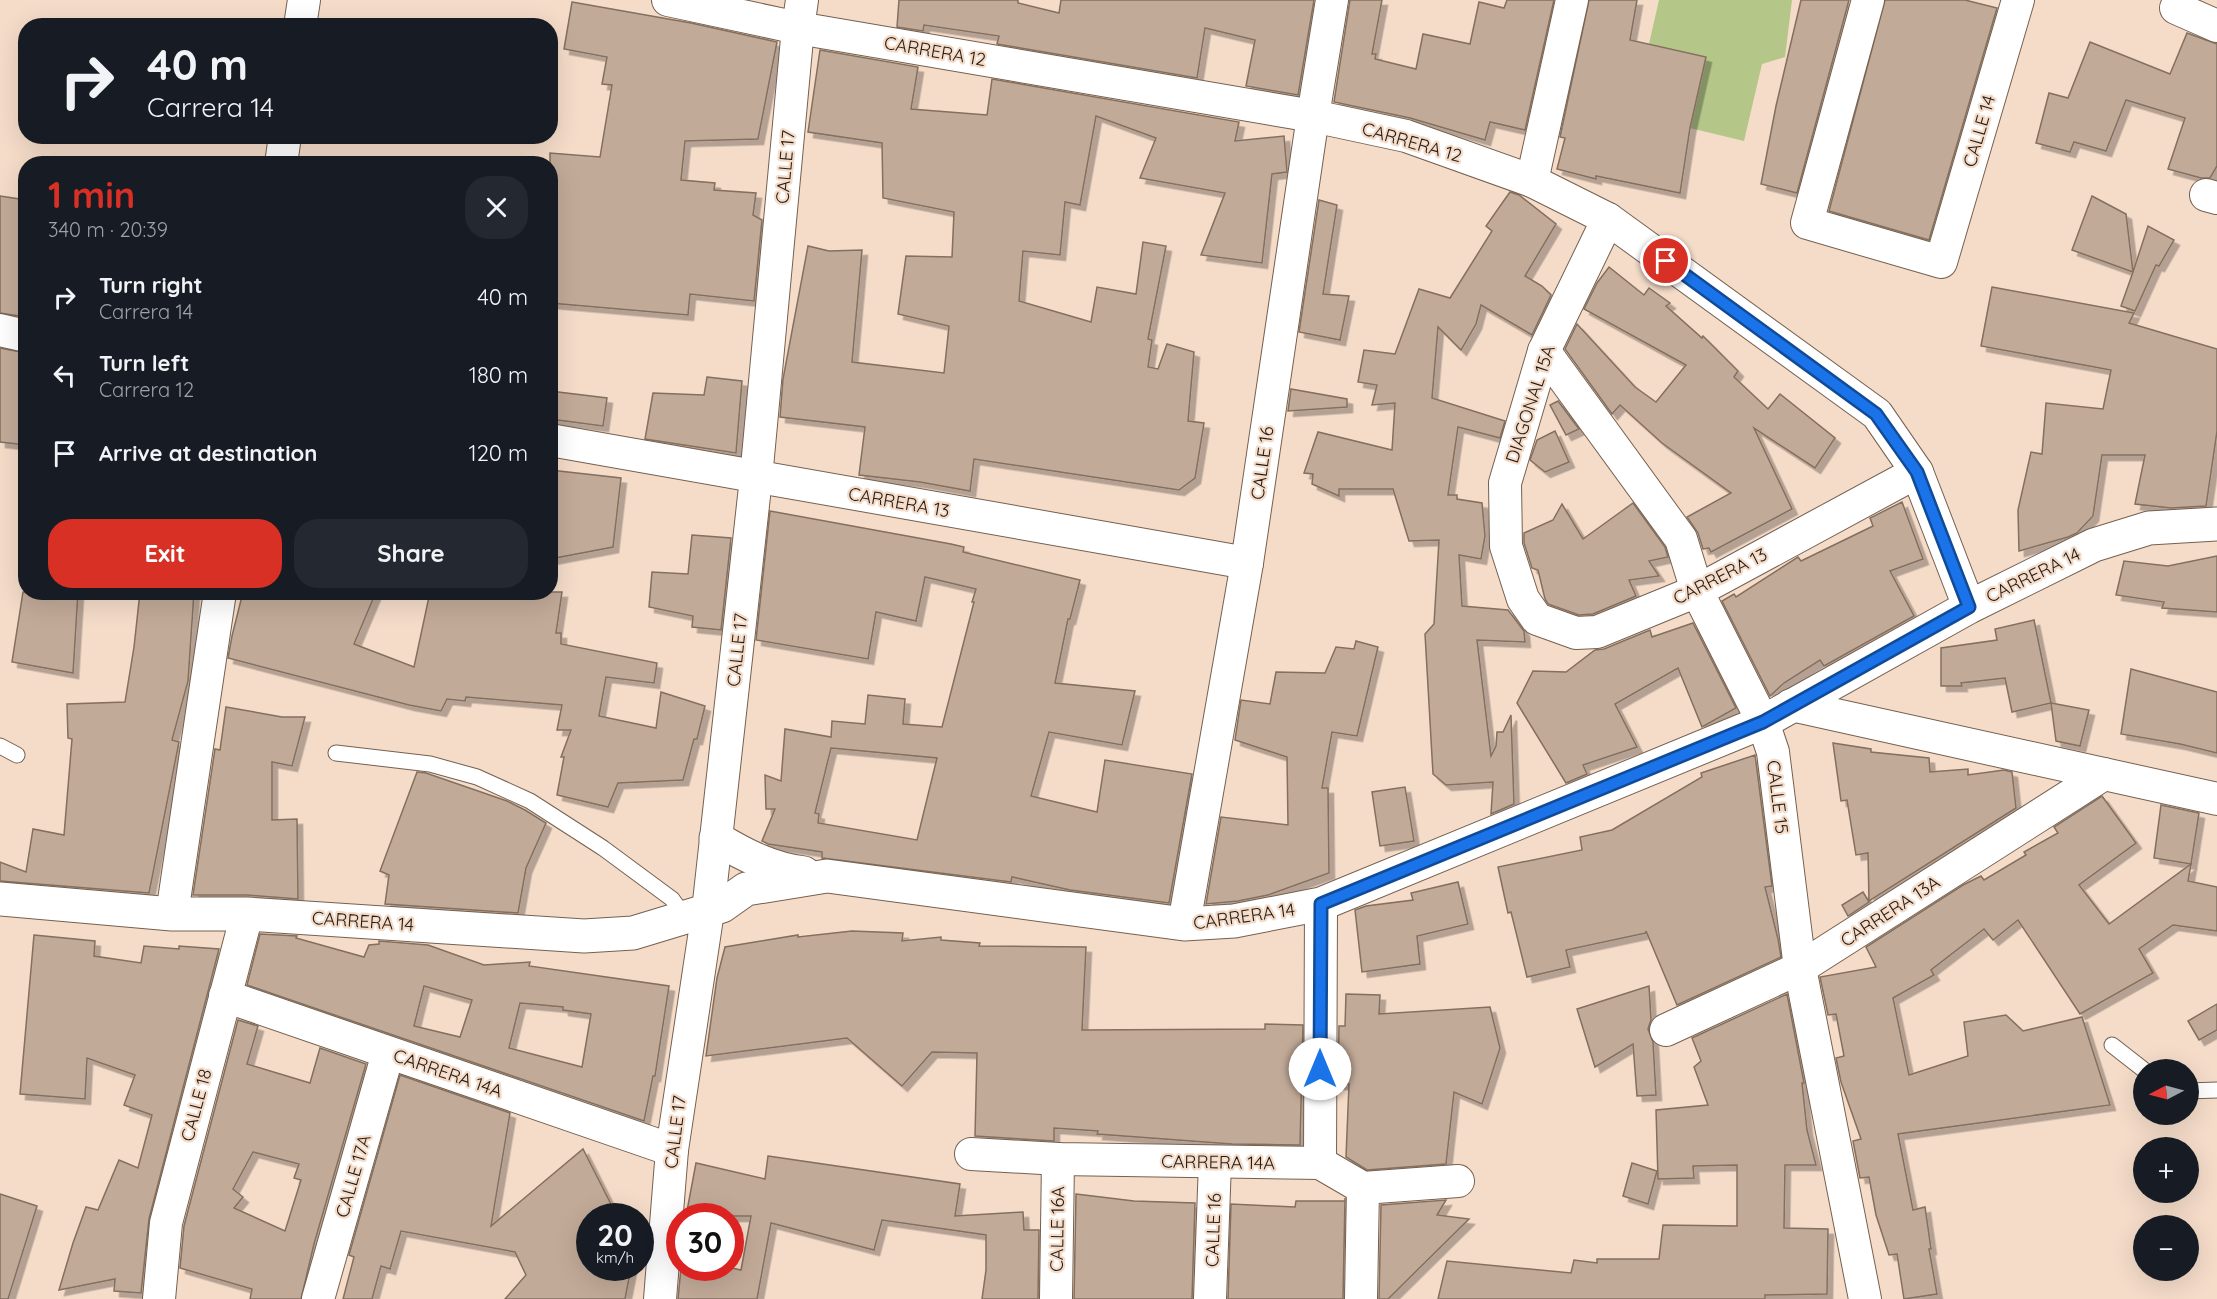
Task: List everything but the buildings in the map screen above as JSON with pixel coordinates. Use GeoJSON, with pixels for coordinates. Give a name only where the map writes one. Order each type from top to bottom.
{"type":"FeatureCollection","features":[{"type":"Feature","properties":{"kind":"street"},"geometry":{"type":"LineString","coordinates":[[301,18],[304,0]]}},
{"type":"Feature","properties":{"kind":"street","name":"CARRERA 12"},"geometry":{"type":"LineString","coordinates":[[668,0],[800,14],[1406,135],[1532,181],[1608,219],[1876,414],[1917,472],[1969,607]]}},
{"type":"Feature","properties":{"kind":"street","name":"CALLE 16"},"geometry":{"type":"LineString","coordinates":[[1184,924],[1247,563],[1332,0]]}},
{"type":"Feature","properties":{"kind":"street"},"geometry":{"type":"LineString","coordinates":[[1532,181],[1572,0]]}},
{"type":"Feature","properties":{"kind":"street","name":"CALLE 14"},"geometry":{"type":"LineString","coordinates":[[1868,0],[1807,223],[1941,262],[2018,0]]}},
{"type":"Feature","properties":{"kind":"street"},"geometry":{"type":"LineString","coordinates":[[2176,8],[2217,26]]}},
{"type":"Feature","properties":{"kind":"street","name":"CALLE 17"},"geometry":{"type":"LineString","coordinates":[[660,1299],[672,1150],[716,838],[756,477],[800,14]]}},
{"type":"Feature","properties":{"kind":"street","name":"DIAGONAL 15A"},"geometry":{"type":"LineString","coordinates":[[1523,599],[1506,546],[1505,483],[1544,351],[1608,219]]}},
{"type":"Feature","properties":{"kind":"street"},"geometry":{"type":"LineString","coordinates":[[0,330],[18,334]]}},
{"type":"Feature","properties":{"kind":"street","name":"CALLE 15"},"geometry":{"type":"LineString","coordinates":[[1544,351],[1680,539],[1697,591],[1763,722],[1773,752],[1800,968],[1865,1299]]}},
{"type":"Feature","properties":{"kind":"street","name":"CARRERA 13"},"geometry":{"type":"LineString","coordinates":[[558,441],[1247,563]]}},
{"type":"Feature","properties":{"kind":"street","name":"CARRERA 13"},"geometry":{"type":"LineString","coordinates":[[1523,599],[1537,619],[1576,633],[1597,632],[1697,591],[1917,472]]}},
{"type":"Feature","properties":{"kind":"street","name":"CARRERA 14"},"geometry":{"type":"LineString","coordinates":[[0,899],[172,914],[247,914],[585,936],[633,933],[705,911],[746,889],[827,876],[1184,924],[1234,921],[1321,904],[1763,722],[1969,607],[2094,545],[2149,528],[2217,524]]}},
{"type":"Feature","properties":{"kind":"street"},"geometry":{"type":"LineString","coordinates":[[172,914],[219,600]]}},
{"type":"Feature","properties":{"kind":"street"},"geometry":{"type":"LineString","coordinates":[[1791,705],[2217,799]]}},
{"type":"Feature","properties":{"kind":"street","name":"CARRERA 13A"},"geometry":{"type":"LineString","coordinates":[[1666,1030],[1800,968],[2104,774]]}},
{"type":"Feature","properties":{"kind":"street"},"geometry":{"type":"LineString","coordinates":[[716,838],[750,859],[787,871],[827,876]]}},
{"type":"Feature","properties":{"kind":"street","name":"CARRERA 14"},"geometry":{"type":"LineString","coordinates":[[705,911],[750,910],[874,882]]}},
{"type":"Feature","properties":{"kind":"street"},"geometry":{"type":"LineString","coordinates":[[1320,1163],[1321,904]]}},
{"type":"Feature","properties":{"kind":"street","name":"CALLE 18"},"geometry":{"type":"LineString","coordinates":[[159,1299],[165,1223],[247,914]]}},
{"type":"Feature","properties":{"kind":"street","name":"CARRERA 14A"},"geometry":{"type":"LineString","coordinates":[[225,996],[672,1150]]}},
{"type":"Feature","properties":{"kind":"street","name":"CALLE 17A"},"geometry":{"type":"LineString","coordinates":[[318,1299],[388,1053]]}},
{"type":"Feature","properties":{"kind":"street","name":"CARRERA 14A"},"geometry":{"type":"LineString","coordinates":[[971,1154],[1058,1159],[1320,1163],[1363,1188]]}},
{"type":"Feature","properties":{"kind":"street","name":"CALLE 16A"},"geometry":{"type":"LineString","coordinates":[[1056,1299],[1058,1159]]}},
{"type":"Feature","properties":{"kind":"street","name":"CALLE 16"},"geometry":{"type":"LineString","coordinates":[[1210,1299],[1215,1162]]}},
{"type":"Feature","properties":{"kind":"street"},"geometry":{"type":"LineString","coordinates":[[1361,1299],[1363,1188],[1458,1181]]}},
{"type":"Feature","properties":{"kind":"lane"},"geometry":{"type":"LineString","coordinates":[[0,746],[17,755]]}},
{"type":"Feature","properties":{"kind":"lane"},"geometry":{"type":"LineString","coordinates":[[336,753],[430,764],[477,777],[530,801],[603,848],[672,899],[705,911]]}},
{"type":"Feature","properties":{"kind":"lane"},"geometry":{"type":"LineString","coordinates":[[2112,1045],[2133,1061]]}},
{"type":"Feature","properties":{"kind":"lane"},"geometry":{"type":"LineString","coordinates":[[2199,1091],[2217,1090]]}},
{"type":"Feature","properties":{"kind":"green space"},"geometry":{"type":"Polygon","coordinates":[[[1659,0],[1792,0],[1785,57],[1762,64],[1744,141],[1690,128],[1706,57],[1649,44],[1659,0]]]}},
{"type":"Feature","properties":{"kind":"route"},"geometry":{"type":"LineString","coordinates":[[1320,1069],[1321,904],[1763,722],[1969,607],[1917,472],[1876,414],[1666,261]]}}]}
